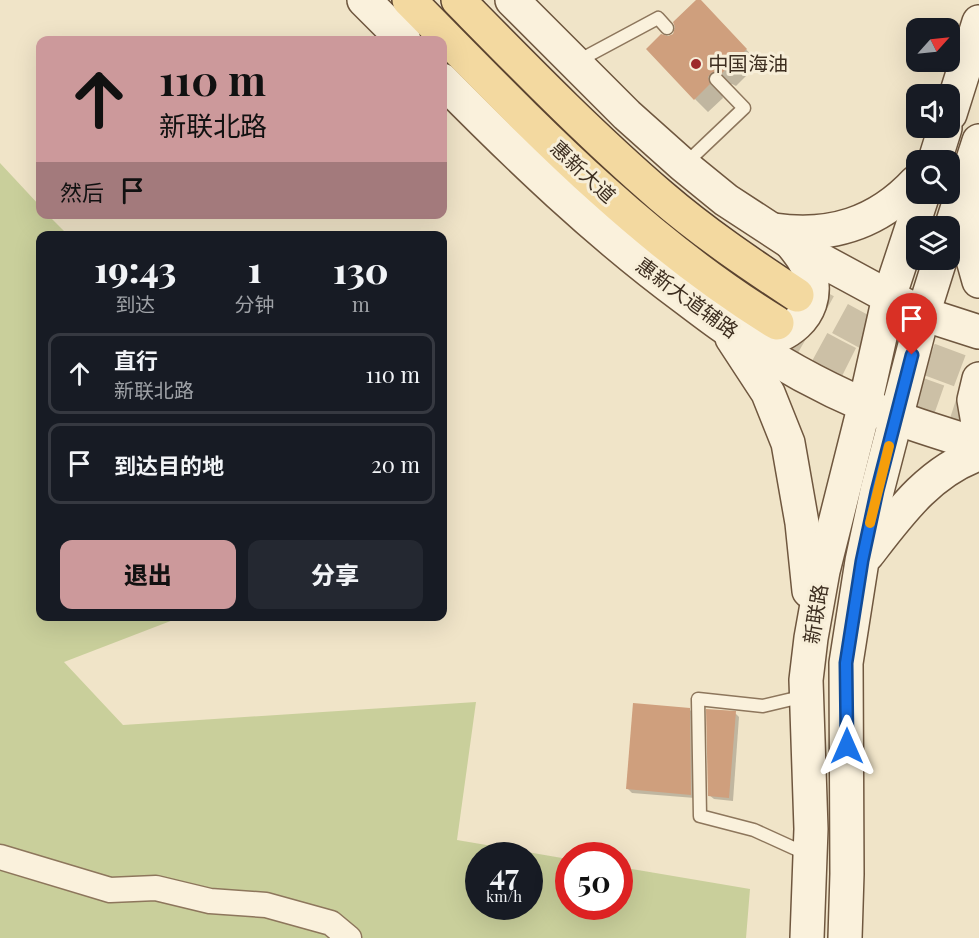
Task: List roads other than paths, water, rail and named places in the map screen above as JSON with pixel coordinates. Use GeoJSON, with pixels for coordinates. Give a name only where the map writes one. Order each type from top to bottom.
{"type":"FeatureCollection","features":[{"type":"Feature","properties":{"kind":"main road"},"geometry":{"type":"LineString","coordinates":[[364,0],[400,36]]}},
{"type":"Feature","properties":{"kind":"main road","name":"惠新大道"},"geometry":{"type":"LineString","coordinates":[[409,0],[444,36]]}},
{"type":"Feature","properties":{"kind":"main road","name":"惠新大道"},"geometry":{"type":"LineString","coordinates":[[458,0],[606,147],[663,198],[717,240],[797,295]]}},
{"type":"Feature","properties":{"kind":"main road"},"geometry":{"type":"LineString","coordinates":[[512,0],[627,115],[726,200],[780,236],[889,297],[923,314],[979,332]]}},
{"type":"Feature","properties":{"kind":"main road"},"geometry":{"type":"LineString","coordinates":[[959,84],[979,22]]}},
{"type":"Feature","properties":{"kind":"main road","name":"惠新大道"},"geometry":{"type":"LineString","coordinates":[[447,39],[532,125],[613,200],[689,263],[777,323]]}},
{"type":"Feature","properties":{"kind":"main road","name":"惠新大道辅路"},"geometry":{"type":"LineString","coordinates":[[447,85],[575,209],[631,257],[720,324],[802,374],[865,404],[897,418],[979,445]]}},
{"type":"Feature","properties":{"kind":"main road"},"geometry":{"type":"LineString","coordinates":[[955,216],[979,141]]}},
{"type":"Feature","properties":{"kind":"main road"},"geometry":{"type":"LineString","coordinates":[[963,190],[968,242],[979,281]]}},
{"type":"Feature","properties":{"kind":"main road"},"geometry":{"type":"LineString","coordinates":[[780,236],[836,229],[854,224],[887,207],[906,191]]}},
{"type":"Feature","properties":{"kind":"main road","name":"新联路"},"geometry":{"type":"LineString","coordinates":[[807,938],[810,856],[807,696],[811,638],[823,571],[889,297],[920,204]]}},
{"type":"Feature","properties":{"kind":"main road"},"geometry":{"type":"LineString","coordinates":[[747,342],[770,339],[786,333],[802,320],[808,308],[812,293],[811,276],[801,256],[780,236]]}},
{"type":"Feature","properties":{"kind":"main road","name":"新联路"},"geometry":{"type":"LineString","coordinates":[[845,938],[846,663],[862,561],[877,491],[923,314],[937,270]]}},
{"type":"Feature","properties":{"kind":"main road"},"geometry":{"type":"LineString","coordinates":[[720,324],[740,348],[764,387],[779,416],[788,443],[806,555],[811,638]]}},
{"type":"Feature","properties":{"kind":"main road"},"geometry":{"type":"LineString","coordinates":[[979,379],[974,400],[979,429]]}},
{"type":"Feature","properties":{"kind":"main road"},"geometry":{"type":"LineString","coordinates":[[862,561],[898,515],[930,481],[958,463],[979,454]]}},
{"type":"Feature","properties":{"kind":"street"},"geometry":{"type":"LineString","coordinates":[[0,857],[110,890],[156,888],[210,901],[266,904],[331,923],[349,938]]}},
{"type":"Feature","properties":{"kind":"lane"},"geometry":{"type":"LineString","coordinates":[[574,63],[658,18],[668,28]]}},
{"type":"Feature","properties":{"kind":"lane"},"geometry":{"type":"LineString","coordinates":[[683,165],[744,108],[716,78]]}},
{"type":"Feature","properties":{"kind":"lane"},"geometry":{"type":"LineString","coordinates":[[807,696],[763,706],[698,699],[700,816],[754,830],[810,856]]}},
{"type":"Feature","properties":{"kind":"tunnel"},"geometry":{"type":"LineString","coordinates":[[797,295],[883,342],[979,378]]}},
{"type":"Feature","properties":{"kind":"tunnel"},"geometry":{"type":"LineString","coordinates":[[777,323],[825,351],[875,375],[952,406],[979,414]]}},
{"type":"Feature","properties":{"kind":"place","name":"中国海油"},"geometry":{"type":"Point","coordinates":[696,64]}}]}
